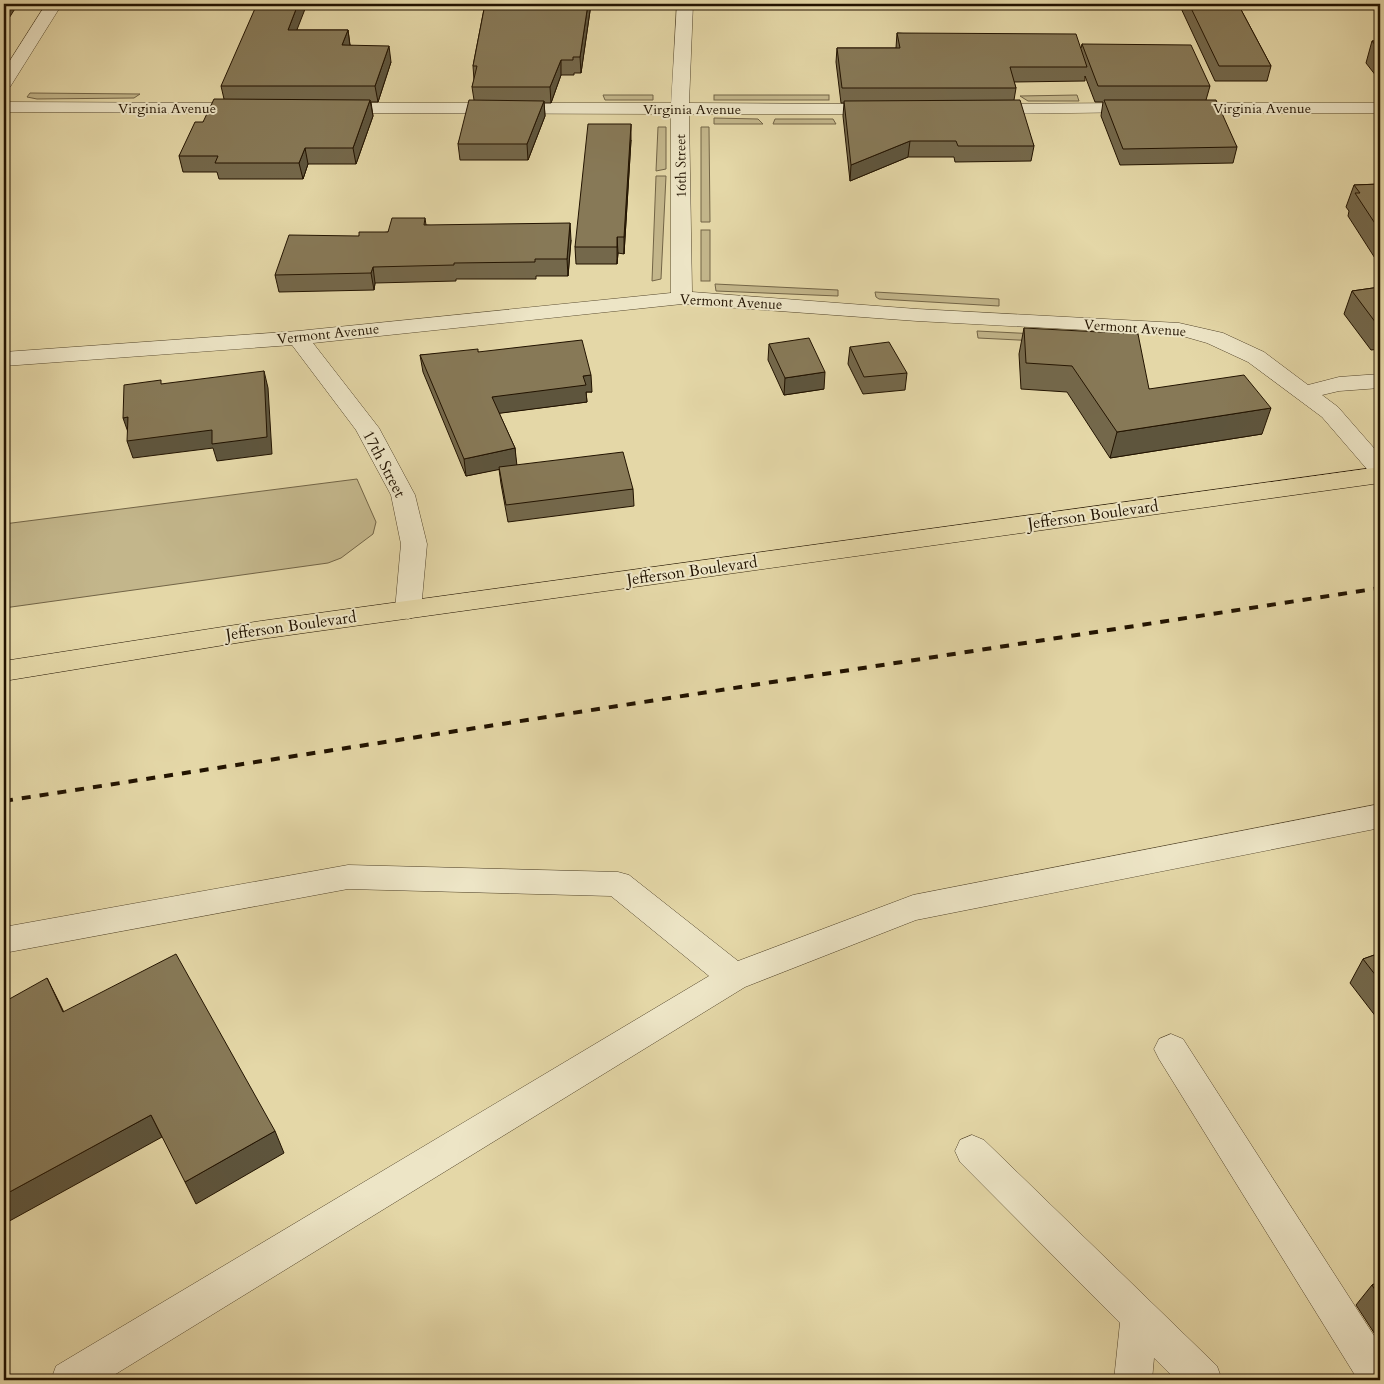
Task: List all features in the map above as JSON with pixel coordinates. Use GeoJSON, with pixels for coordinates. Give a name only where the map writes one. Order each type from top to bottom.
{"type":"FeatureCollection","features":[{"type":"Feature","properties":{"kind":"main road","name":"Jefferson Boulevard"},"geometry":{"type":"LineString","coordinates":[[4,670],[261,630],[1380,475]]}},
{"type":"Feature","properties":{"kind":"street"},"geometry":{"type":"LineString","coordinates":[[4,83],[54,4]]}},
{"type":"Feature","properties":{"kind":"street","name":"16th Street"},"geometry":{"type":"LineString","coordinates":[[682,298],[680,110],[685,4]]}},
{"type":"Feature","properties":{"kind":"street","name":"Virginia Avenue"},"geometry":{"type":"LineString","coordinates":[[4,107],[262,108]]}},
{"type":"Feature","properties":{"kind":"street","name":"Virginia Avenue"},"geometry":{"type":"LineString","coordinates":[[312,108],[898,109]]}},
{"type":"Feature","properties":{"kind":"street","name":"Virginia Avenue"},"geometry":{"type":"LineString","coordinates":[[967,109],[1380,108]]}},
{"type":"Feature","properties":{"kind":"street","name":"Vermont Avenue"},"geometry":{"type":"LineString","coordinates":[[4,359],[298,338],[682,298],[917,315],[1179,329],[1215,338],[1256,357],[1330,412],[1380,470]]}},
{"type":"Feature","properties":{"kind":"street","name":"17th Street"},"geometry":{"type":"LineString","coordinates":[[298,338],[367,428],[403,495],[414,544],[408,610]]}},
{"type":"Feature","properties":{"kind":"street"},"geometry":{"type":"LineString","coordinates":[[1305,392],[1339,384],[1380,381]]}},
{"type":"Feature","properties":{"kind":"street"},"geometry":{"type":"LineString","coordinates":[[70,1380],[734,976],[913,908],[1380,816]]}},
{"type":"Feature","properties":{"kind":"street"},"geometry":{"type":"LineString","coordinates":[[4,940],[348,877],[618,884],[734,976]]}},
{"type":"Feature","properties":{"kind":"street"},"geometry":{"type":"LineString","coordinates":[[1171,1049],[1380,1380]]}},
{"type":"Feature","properties":{"kind":"street"},"geometry":{"type":"LineString","coordinates":[[972,1152],[1203,1380]]}},
{"type":"Feature","properties":{"kind":"street"},"geometry":{"type":"LineString","coordinates":[[1133,1380],[1139,1317]]}},
{"type":"Feature","properties":{"kind":"shaded area"},"geometry":{"type":"Polygon","coordinates":[[[30,93],[140,94],[134,98],[37,99],[27,97],[30,93]]]}},
{"type":"Feature","properties":{"kind":"shaded area"},"geometry":{"type":"Polygon","coordinates":[[[603,95],[653,95],[653,100],[605,100],[603,95]]]}},
{"type":"Feature","properties":{"kind":"shaded area"},"geometry":{"type":"Polygon","coordinates":[[[714,95],[829,95],[829,100],[714,100],[714,95]]]}},
{"type":"Feature","properties":{"kind":"shaded area"},"geometry":{"type":"Polygon","coordinates":[[[1077,95],[1079,101],[1028,101],[1020,96],[1077,95]]]}},
{"type":"Feature","properties":{"kind":"shaded area"},"geometry":{"type":"Polygon","coordinates":[[[714,118],[758,119],[763,124],[714,124],[714,118]]]}},
{"type":"Feature","properties":{"kind":"shaded area"},"geometry":{"type":"Polygon","coordinates":[[[775,119],[833,119],[836,124],[773,124],[775,119]]]}},
{"type":"Feature","properties":{"kind":"shaded area"},"geometry":{"type":"Polygon","coordinates":[[[658,127],[666,127],[666,169],[656,171],[658,127]]]}},
{"type":"Feature","properties":{"kind":"shaded area"},"geometry":{"type":"Polygon","coordinates":[[[701,127],[709,127],[710,222],[701,222],[701,127]]]}},
{"type":"Feature","properties":{"kind":"shaded area"},"geometry":{"type":"Polygon","coordinates":[[[656,176],[666,176],[661,279],[652,281],[656,176]]]}},
{"type":"Feature","properties":{"kind":"shaded area"},"geometry":{"type":"Polygon","coordinates":[[[701,230],[710,230],[710,281],[701,281],[701,230]]]}},
{"type":"Feature","properties":{"kind":"shaded area"},"geometry":{"type":"Polygon","coordinates":[[[715,284],[838,290],[838,296],[716,291],[715,284]]]}},
{"type":"Feature","properties":{"kind":"shaded area"},"geometry":{"type":"Polygon","coordinates":[[[875,292],[999,299],[999,306],[879,299],[876,297],[875,292]]]}},
{"type":"Feature","properties":{"kind":"shaded area"},"geometry":{"type":"Polygon","coordinates":[[[977,331],[1057,335],[1058,342],[978,338],[977,331]]]}},
{"type":"Feature","properties":{"kind":"shaded area"},"geometry":{"type":"Polygon","coordinates":[[[357,479],[376,522],[373,534],[341,558],[328,563],[4,608],[4,524],[357,479]]]}},
{"type":"Feature","properties":{"kind":"building"},"geometry":{"type":"Polygon","coordinates":[[[257,4],[298,4],[288,30],[348,30],[342,45],[389,46],[375,86],[221,86],[257,4]]]}},
{"type":"Feature","properties":{"kind":"building"},"geometry":{"type":"Polygon","coordinates":[[[485,4],[588,4],[580,57],[573,57],[573,60],[561,60],[550,87],[472,87],[477,66],[473,66],[485,4]]]}},
{"type":"Feature","properties":{"kind":"building"},"geometry":{"type":"Polygon","coordinates":[[[1189,4],[1238,4],[1271,66],[1219,66],[1189,4]]]}},
{"type":"Feature","properties":{"kind":"building"},"geometry":{"type":"Polygon","coordinates":[[[897,33],[1076,34],[1087,67],[1010,67],[1016,88],[842,88],[837,48],[900,48],[897,33]]]}},
{"type":"Feature","properties":{"kind":"building"},"geometry":{"type":"Polygon","coordinates":[[[1372,41],[1380,41],[1380,51],[1372,41]]]}},
{"type":"Feature","properties":{"kind":"building"},"geometry":{"type":"Polygon","coordinates":[[[1082,44],[1191,45],[1210,86],[1098,86],[1082,44]]]}},
{"type":"Feature","properties":{"kind":"building"},"geometry":{"type":"Polygon","coordinates":[[[214,99],[370,100],[353,148],[305,148],[299,163],[215,163],[218,156],[179,156],[195,122],[203,122],[214,99]]]}},
{"type":"Feature","properties":{"kind":"building"},"geometry":{"type":"Polygon","coordinates":[[[469,100],[544,101],[527,144],[458,144],[469,100]]]}},
{"type":"Feature","properties":{"kind":"building"},"geometry":{"type":"Polygon","coordinates":[[[1020,100],[1034,146],[958,146],[956,141],[910,141],[851,165],[844,101],[1020,100]]]}},
{"type":"Feature","properties":{"kind":"building"},"geometry":{"type":"Polygon","coordinates":[[[1104,100],[1216,100],[1237,147],[1123,149],[1104,100]]]}},
{"type":"Feature","properties":{"kind":"building"},"geometry":{"type":"Polygon","coordinates":[[[588,124],[631,124],[624,237],[617,237],[617,247],[575,247],[588,124]]]}},
{"type":"Feature","properties":{"kind":"building"},"geometry":{"type":"Polygon","coordinates":[[[1380,184],[1380,231],[1355,193],[1360,193],[1354,185],[1380,184]]]}},
{"type":"Feature","properties":{"kind":"building"},"geometry":{"type":"Polygon","coordinates":[[[392,218],[425,218],[424,225],[570,223],[567,259],[535,259],[535,262],[373,267],[371,273],[275,275],[289,235],[359,236],[359,232],[388,232],[392,218]]]}},
{"type":"Feature","properties":{"kind":"building"},"geometry":{"type":"Polygon","coordinates":[[[1380,287],[1380,326],[1379,327],[1352,291],[1380,287]]]}},
{"type":"Feature","properties":{"kind":"building"},"geometry":{"type":"Polygon","coordinates":[[[1024,328],[1138,334],[1149,389],[1244,375],[1271,408],[1117,432],[1072,366],[1026,363],[1024,328]]]}},
{"type":"Feature","properties":{"kind":"building"},"geometry":{"type":"Polygon","coordinates":[[[809,338],[825,372],[785,378],[769,344],[809,338]]]}},
{"type":"Feature","properties":{"kind":"building"},"geometry":{"type":"Polygon","coordinates":[[[582,340],[591,375],[583,376],[586,385],[492,397],[515,448],[464,459],[420,355],[478,349],[478,352],[582,340]]]}},
{"type":"Feature","properties":{"kind":"building"},"geometry":{"type":"Polygon","coordinates":[[[889,342],[907,373],[864,377],[850,347],[889,342]]]}},
{"type":"Feature","properties":{"kind":"building"},"geometry":{"type":"Polygon","coordinates":[[[264,371],[267,437],[212,444],[212,430],[127,441],[128,417],[123,418],[124,385],[161,380],[161,384],[264,371]]]}},
{"type":"Feature","properties":{"kind":"building"},"geometry":{"type":"Polygon","coordinates":[[[623,452],[633,489],[506,505],[499,467],[623,452]]]}},
{"type":"Feature","properties":{"kind":"building"},"geometry":{"type":"Polygon","coordinates":[[[1380,953],[1380,981],[1363,959],[1380,953]]]}},
{"type":"Feature","properties":{"kind":"building"},"geometry":{"type":"Polygon","coordinates":[[[176,954],[275,1131],[185,1182],[151,1115],[4,1195],[4,1002],[47,978],[63,1012],[176,954]]]}},
{"type":"Feature","properties":{"kind":"building"},"geometry":{"type":"Polygon","coordinates":[[[1380,1281],[1380,1298],[1372,1285],[1380,1281]]]}},
{"type":"Feature","properties":{"kind":"railway"},"geometry":{"type":"LineString","coordinates":[[4,801],[1380,588]]}}]}
